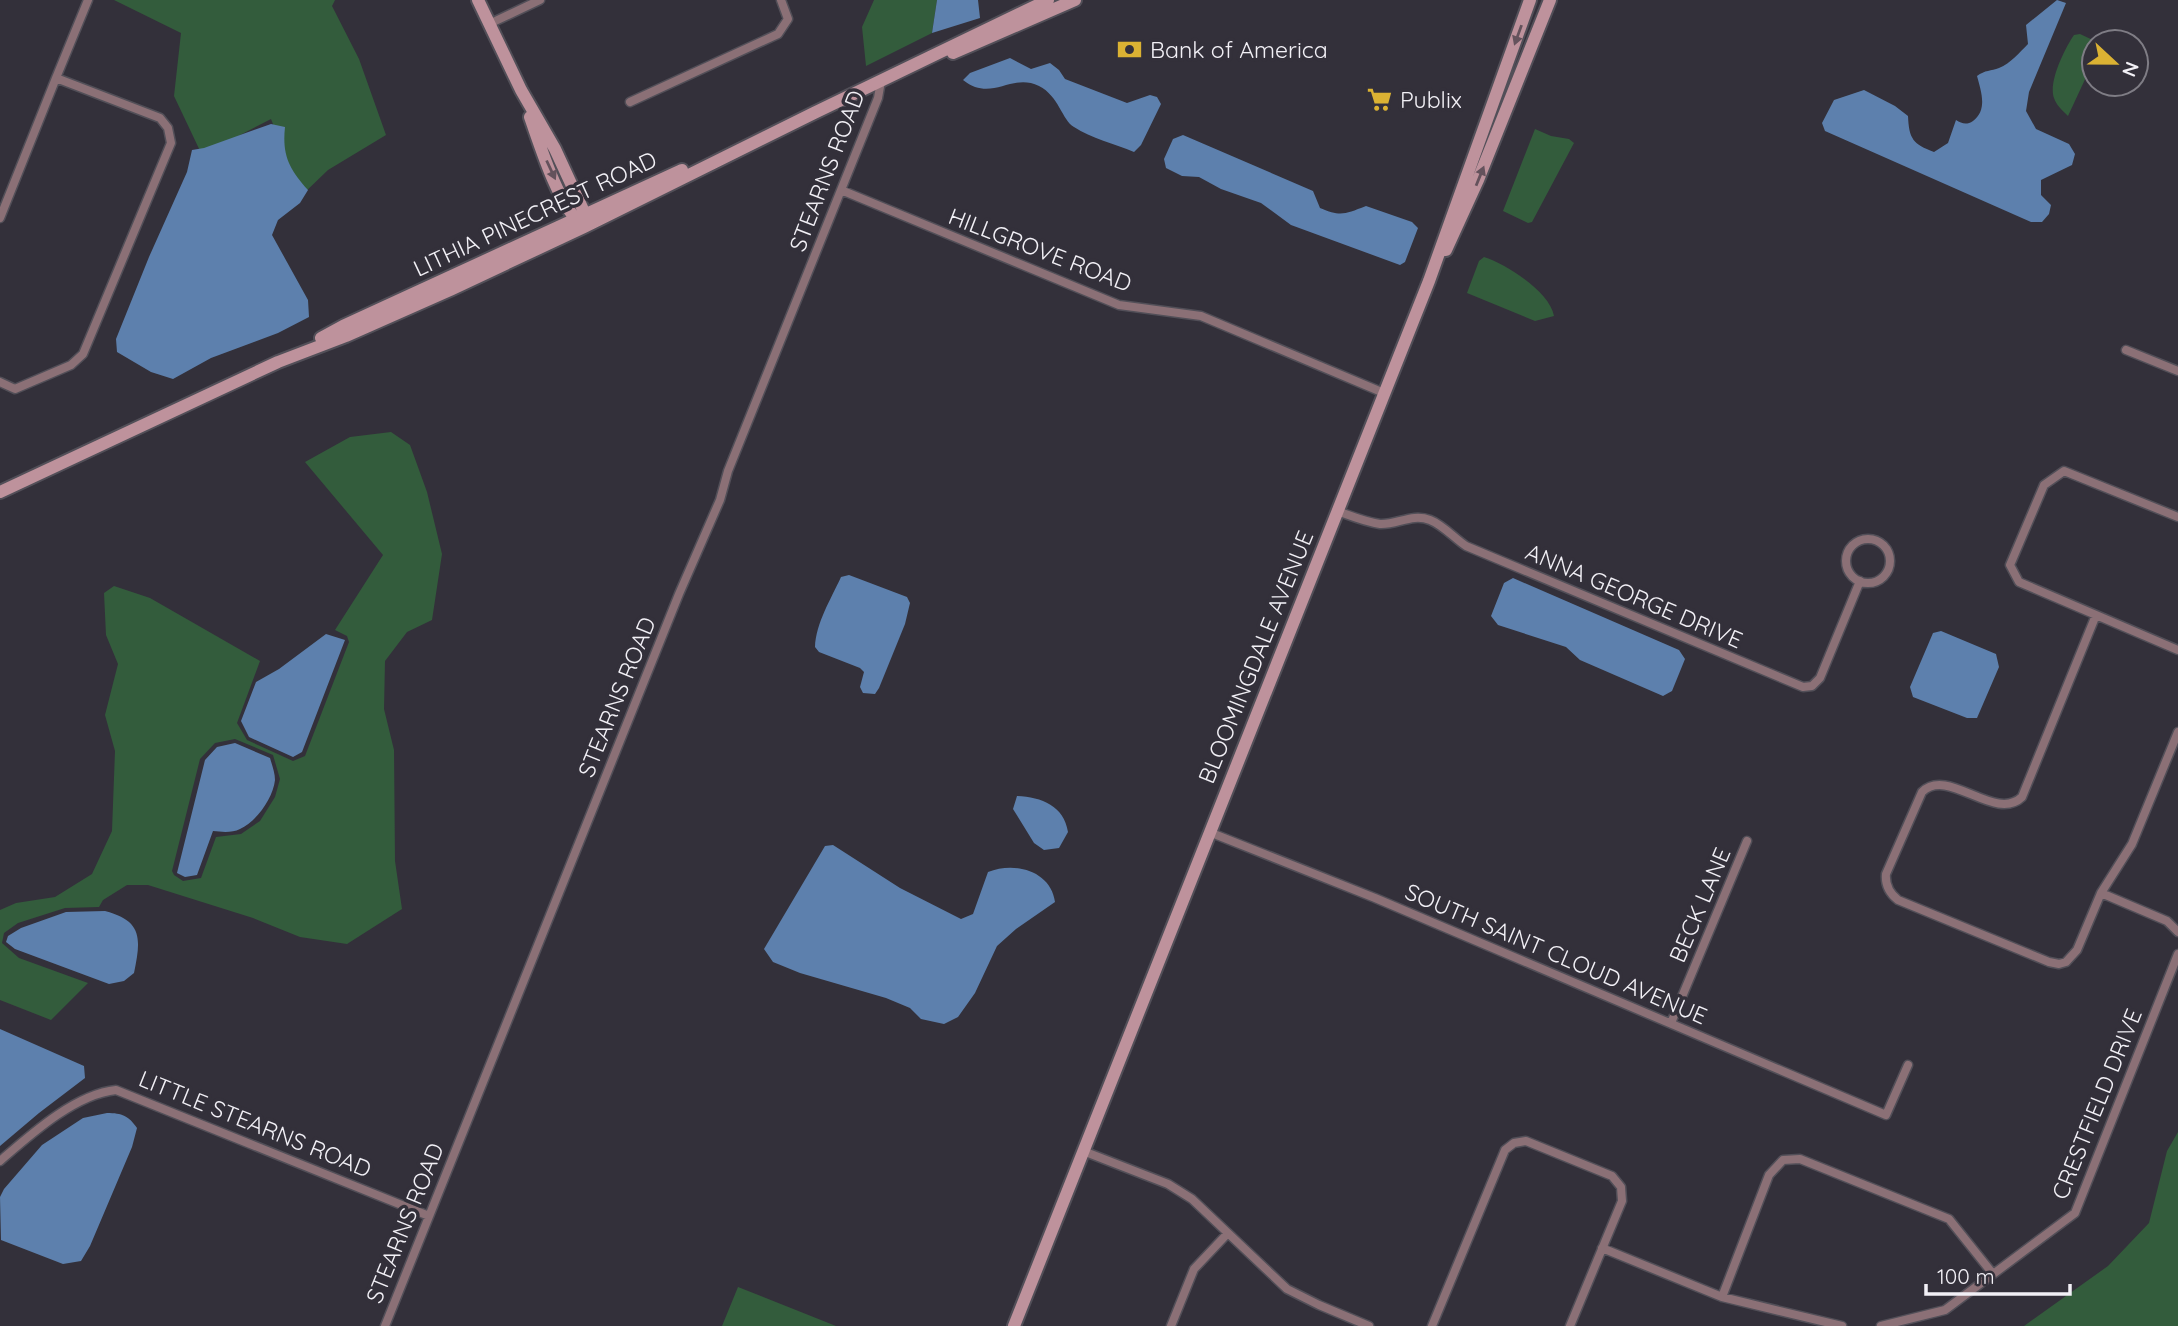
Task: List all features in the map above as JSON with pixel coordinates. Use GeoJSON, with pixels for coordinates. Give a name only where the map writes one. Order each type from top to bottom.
{"type":"FeatureCollection","features":[{"type":"Feature","properties":{"kind":"main road"},"geometry":{"type":"LineString","coordinates":[[478,0],[521,90],[555,149],[581,220]]}},
{"type":"Feature","properties":{"kind":"main road","name":"LITHIA PINECREST ROAD"},"geometry":{"type":"LineString","coordinates":[[0,492],[278,362],[427,300],[581,220],[919,64],[1048,0]]}},
{"type":"Feature","properties":{"kind":"main road","name":"LITHIA PINECREST ROAD"},"geometry":{"type":"LineString","coordinates":[[919,64],[969,47],[1075,0]]}},
{"type":"Feature","properties":{"kind":"main road","name":"BLOOMINGDALE AVENUE"},"geometry":{"type":"LineString","coordinates":[[1014,1326],[1429,281],[1531,0]]}},
{"type":"Feature","properties":{"kind":"main road"},"geometry":{"type":"LineString","coordinates":[[1429,281],[1451,242],[1478,180],[1550,0]]}},
{"type":"Feature","properties":{"kind":"main road"},"geometry":{"type":"LineString","coordinates":[[521,90],[544,155],[566,204],[581,220]]}},
{"type":"Feature","properties":{"kind":"main road"},"geometry":{"type":"LineString","coordinates":[[560,225],[566,213],[566,204]]}},
{"type":"Feature","properties":{"kind":"main road","name":"LITHIA PINECREST ROAD"},"geometry":{"type":"LineString","coordinates":[[278,362],[343,326],[560,225],[581,220]]}},
{"type":"Feature","properties":{"kind":"street"},"geometry":{"type":"LineString","coordinates":[[0,218],[88,0]]}},
{"type":"Feature","properties":{"kind":"street"},"geometry":{"type":"LineString","coordinates":[[489,24],[540,0]]}},
{"type":"Feature","properties":{"kind":"street"},"geometry":{"type":"LineString","coordinates":[[631,102],[778,34],[788,19],[781,0]]}},
{"type":"Feature","properties":{"kind":"street"},"geometry":{"type":"LineString","coordinates":[[0,382],[15,389],[71,365],[83,354],[171,144],[167,128],[160,118],[56,78]]}},
{"type":"Feature","properties":{"kind":"street","name":"STEARNS ROAD"},"geometry":{"type":"LineString","coordinates":[[385,1326],[674,605],[720,500],[728,471],[841,190],[877,98],[881,81]]}},
{"type":"Feature","properties":{"kind":"street","name":"HILLGROVE ROAD"},"geometry":{"type":"LineString","coordinates":[[841,190],[1119,305],[1201,316],[1384,393]]}},
{"type":"Feature","properties":{"kind":"street"},"geometry":{"type":"LineString","coordinates":[[2126,350],[2178,371]]}},
{"type":"Feature","properties":{"kind":"street"},"geometry":{"type":"LineString","coordinates":[[2178,517],[2064,471],[2044,485],[2010,565],[2019,582],[2178,650]]}},
{"type":"Feature","properties":{"kind":"street","name":"ANNA GEORGE DRIVE"},"geometry":{"type":"LineString","coordinates":[[1337,511],[1381,524],[1415,517],[1428,519],[1439,524],[1466,546],[1803,687],[1812,686],[1821,678],[1860,582]]}},
{"type":"Feature","properties":{"kind":"street"},"geometry":{"type":"LineString","coordinates":[[1874,540],[1887,550],[1889,565],[1885,575],[1876,581],[1860,582],[1848,570],[1847,554],[1858,542],[1874,540]]}},
{"type":"Feature","properties":{"kind":"street"},"geometry":{"type":"LineString","coordinates":[[2096,615],[2022,797],[2015,803],[2004,805],[1941,785],[1926,788],[1885,880],[1888,890],[1898,900],[2049,962],[2066,962],[2077,950],[2101,893],[2132,844],[2178,733]]}},
{"type":"Feature","properties":{"kind":"street","name":"SOUTH SAINT CLOUD AVENUE"},"geometry":{"type":"LineString","coordinates":[[1209,832],[1384,901],[1886,1115],[1908,1065]]}},
{"type":"Feature","properties":{"kind":"street","name":"BECK LANE"},"geometry":{"type":"LineString","coordinates":[[1671,1024],[1747,841]]}},
{"type":"Feature","properties":{"kind":"street"},"geometry":{"type":"LineString","coordinates":[[2101,893],[2167,920],[2178,933]]}},
{"type":"Feature","properties":{"kind":"street","name":"CRESTFIELD DRIVE"},"geometry":{"type":"LineString","coordinates":[[1881,1326],[1945,1310],[2076,1213],[2178,954]]}},
{"type":"Feature","properties":{"kind":"street","name":"LITTLE STEARNS ROAD"},"geometry":{"type":"LineString","coordinates":[[0,1161],[48,1122],[77,1103],[100,1093],[116,1090],[429,1216]]}},
{"type":"Feature","properties":{"kind":"street"},"geometry":{"type":"LineString","coordinates":[[1432,1326],[1504,1150],[1514,1143],[1527,1141],[1612,1177],[1621,1187],[1622,1201],[1570,1326]]}},
{"type":"Feature","properties":{"kind":"street"},"geometry":{"type":"LineString","coordinates":[[1083,1151],[1168,1184],[1192,1199],[1287,1289],[1319,1306],[1369,1326]]}},
{"type":"Feature","properties":{"kind":"street"},"geometry":{"type":"LineString","coordinates":[[1722,1297],[1769,1175],[1783,1160],[1800,1159],[1949,1219],[1993,1274]]}},
{"type":"Feature","properties":{"kind":"street"},"geometry":{"type":"LineString","coordinates":[[1171,1326],[1194,1269],[1228,1233]]}},
{"type":"Feature","properties":{"kind":"street"},"geometry":{"type":"LineString","coordinates":[[1602,1248],[1722,1297],[1842,1326]]}},
{"type":"Feature","properties":{"kind":"green space"},"geometry":{"type":"Polygon","coordinates":[[[114,0],[335,0],[332,6],[359,59],[386,135],[328,170],[301,196],[271,119],[202,155],[174,96],[181,33],[114,0]]]}},
{"type":"Feature","properties":{"kind":"green space"},"geometry":{"type":"Polygon","coordinates":[[[874,0],[937,0],[932,33],[866,66],[862,27],[874,0]]]}},
{"type":"Feature","properties":{"kind":"green space"},"geometry":{"type":"Polygon","coordinates":[[[2080,34],[2080,90],[2068,116],[2055,101],[2053,83],[2058,65],[2074,35],[2080,34]]]}},
{"type":"Feature","properties":{"kind":"green space"},"geometry":{"type":"Polygon","coordinates":[[[1535,129],[1574,143],[1532,222],[1528,223],[1503,211],[1535,129]]]}},
{"type":"Feature","properties":{"kind":"green space"},"geometry":{"type":"Polygon","coordinates":[[[1484,257],[1526,280],[1551,307],[1554,316],[1535,321],[1467,293],[1479,261],[1484,257]]]}},
{"type":"Feature","properties":{"kind":"green space"},"geometry":{"type":"Polygon","coordinates":[[[391,432],[410,445],[427,492],[442,554],[432,620],[407,632],[385,661],[384,709],[394,750],[395,861],[402,909],[347,944],[300,937],[253,918],[148,885],[127,885],[103,900],[99,907],[65,908],[18,923],[4,933],[2,943],[19,958],[88,983],[51,1020],[0,1000],[0,910],[16,903],[55,897],[92,874],[112,831],[115,751],[105,715],[118,664],[106,635],[104,593],[114,586],[150,598],[260,661],[237,723],[247,740],[293,761],[305,756],[349,642],[347,636],[335,630],[383,555],[305,462],[350,437],[391,432]],[[235,739],[215,743],[200,759],[172,871],[174,875],[183,881],[201,878],[216,837],[241,834],[260,821],[275,797],[280,779],[273,755],[235,739]]]}},
{"type":"Feature","properties":{"kind":"green space"},"geometry":{"type":"Polygon","coordinates":[[[2178,1132],[2178,1326],[2024,1326],[2108,1266],[2149,1223],[2167,1151],[2178,1132]]]}},
{"type":"Feature","properties":{"kind":"green space"},"geometry":{"type":"Polygon","coordinates":[[[738,1287],[836,1326],[722,1326],[738,1287]]]}},
{"type":"Feature","properties":{"kind":"water"},"geometry":{"type":"Polygon","coordinates":[[[937,0],[978,0],[980,18],[932,33],[937,0]]]}},
{"type":"Feature","properties":{"kind":"water"},"geometry":{"type":"Polygon","coordinates":[[[2057,0],[2066,3],[2029,92],[2026,111],[2036,129],[2069,144],[2075,154],[2072,165],[2041,180],[2041,195],[2051,205],[2049,214],[2042,222],[2031,222],[1825,131],[1822,123],[1834,100],[1864,90],[1908,116],[1914,140],[1934,152],[1948,143],[1956,120],[1967,123],[1978,117],[1982,100],[1977,76],[2015,58],[2028,44],[2026,25],[2057,0]]]}},
{"type":"Feature","properties":{"kind":"water"},"geometry":{"type":"Polygon","coordinates":[[[1010,58],[1031,69],[1050,63],[1065,79],[1127,103],[1150,95],[1157,97],[1161,104],[1141,145],[1134,152],[1074,127],[1046,90],[1039,86],[1019,82],[983,89],[963,80],[970,73],[1010,58]]]}},
{"type":"Feature","properties":{"kind":"water"},"geometry":{"type":"Polygon","coordinates":[[[271,124],[285,127],[288,161],[308,190],[300,203],[278,220],[272,235],[308,300],[309,317],[278,333],[211,358],[173,379],[151,372],[117,352],[116,339],[187,172],[192,150],[271,124]]]}},
{"type":"Feature","properties":{"kind":"water"},"geometry":{"type":"Polygon","coordinates":[[[1183,135],[1313,191],[1320,208],[1327,211],[1343,213],[1366,206],[1412,222],[1418,228],[1405,262],[1400,265],[1291,225],[1261,203],[1221,189],[1199,177],[1182,176],[1166,168],[1164,159],[1173,139],[1183,135]]]}},
{"type":"Feature","properties":{"kind":"water"},"geometry":{"type":"Polygon","coordinates":[[[849,575],[907,597],[910,603],[905,624],[875,694],[863,693],[860,687],[864,672],[860,668],[819,652],[815,647],[818,629],[829,602],[841,577],[849,575]]]}},
{"type":"Feature","properties":{"kind":"water"},"geometry":{"type":"Polygon","coordinates":[[[1513,578],[1679,650],[1685,659],[1672,691],[1663,696],[1580,660],[1566,647],[1498,625],[1491,616],[1504,583],[1513,578]]]}},
{"type":"Feature","properties":{"kind":"water"},"geometry":{"type":"Polygon","coordinates":[[[1941,631],[1996,654],[1999,667],[1977,718],[1967,718],[1913,697],[1910,687],[1933,633],[1941,631]]]}},
{"type":"Feature","properties":{"kind":"water"},"geometry":{"type":"Polygon","coordinates":[[[326,634],[345,640],[302,752],[293,757],[249,737],[241,721],[256,682],[279,669],[326,634]]]}},
{"type":"Feature","properties":{"kind":"water"},"geometry":{"type":"Polygon","coordinates":[[[235,743],[270,758],[274,787],[258,815],[246,825],[234,831],[213,831],[197,875],[185,877],[177,873],[205,760],[217,747],[235,743]]]}},
{"type":"Feature","properties":{"kind":"water"},"geometry":{"type":"Polygon","coordinates":[[[1017,796],[1035,798],[1057,809],[1068,832],[1059,848],[1044,850],[1034,843],[1013,809],[1017,796]]]}},
{"type":"Feature","properties":{"kind":"water"},"geometry":{"type":"Polygon","coordinates":[[[833,845],[900,888],[961,919],[973,914],[988,872],[998,869],[1020,868],[1039,876],[1052,891],[1055,902],[997,946],[975,993],[958,1017],[944,1024],[921,1019],[910,1008],[886,998],[800,973],[773,962],[764,949],[825,846],[833,845]]]}},
{"type":"Feature","properties":{"kind":"water"},"geometry":{"type":"Polygon","coordinates":[[[105,911],[127,920],[136,933],[138,950],[134,973],[124,981],[109,984],[15,949],[6,942],[8,936],[21,928],[66,912],[105,911]]]}},
{"type":"Feature","properties":{"kind":"water"},"geometry":{"type":"Polygon","coordinates":[[[0,1029],[84,1066],[85,1078],[0,1146],[0,1029]]]}},
{"type":"Feature","properties":{"kind":"water"},"geometry":{"type":"Polygon","coordinates":[[[107,1113],[125,1116],[137,1128],[132,1147],[81,1261],[63,1264],[1,1240],[0,1197],[4,1189],[42,1145],[83,1118],[107,1113]]]}},
{"type":"Feature","properties":{"kind":"place","name":"Bank of America"},"geometry":{"type":"Point","coordinates":[1130,50]}},
{"type":"Feature","properties":{"kind":"place","name":"Publix"},"geometry":{"type":"Point","coordinates":[1380,100]}}]}
